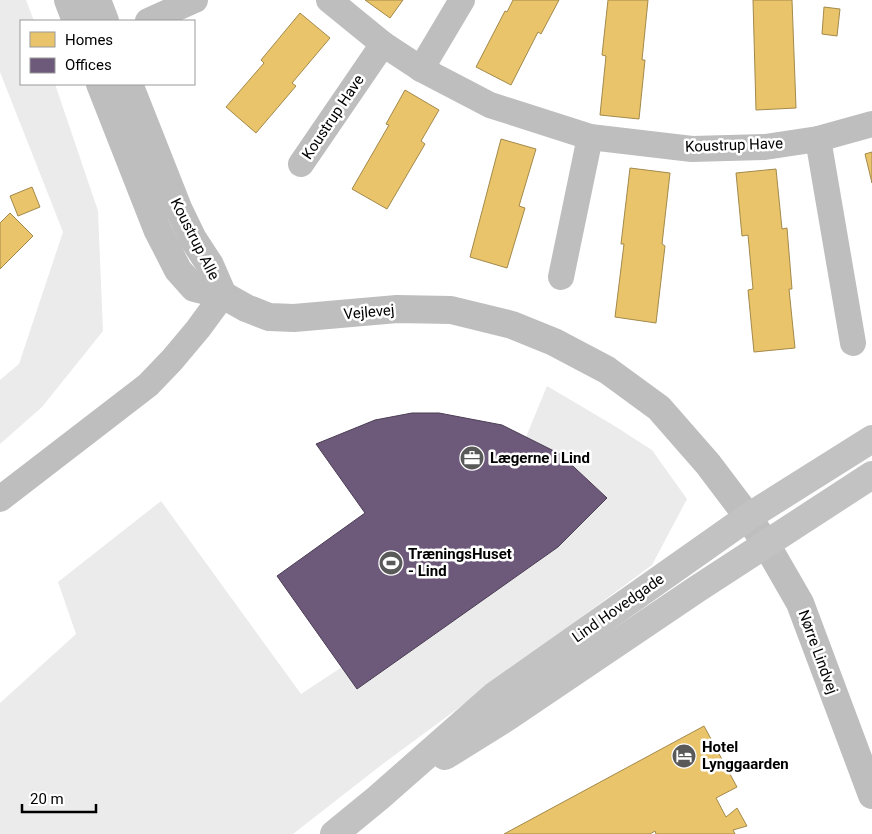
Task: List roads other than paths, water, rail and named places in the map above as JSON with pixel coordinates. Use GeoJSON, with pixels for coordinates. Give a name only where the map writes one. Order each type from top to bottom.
{"type":"FeatureCollection","features":[{"type":"Feature","properties":{"kind":"main road","name":"Lind Hovedgade"},"geometry":{"type":"LineString","coordinates":[[334,834],[494,696],[748,517],[872,439]]}},
{"type":"Feature","properties":{"kind":"main road","name":"Lind Hovedgade"},"geometry":{"type":"LineString","coordinates":[[378,798],[509,716],[697,589],[872,475]]}},
{"type":"Feature","properties":{"kind":"street"},"geometry":{"type":"LineString","coordinates":[[68,0],[76,20]]}},
{"type":"Feature","properties":{"kind":"street"},"geometry":{"type":"LineString","coordinates":[[98,0],[105,20]]}},
{"type":"Feature","properties":{"kind":"street"},"geometry":{"type":"LineString","coordinates":[[150,20],[195,0]]}},
{"type":"Feature","properties":{"kind":"street","name":"Koustrup Have"},"geometry":{"type":"LineString","coordinates":[[330,0],[383,44],[422,69],[490,105],[590,137],[692,150],[765,147],[818,139],[872,124]]}},
{"type":"Feature","properties":{"kind":"street"},"geometry":{"type":"LineString","coordinates":[[422,69],[462,0]]}},
{"type":"Feature","properties":{"kind":"street","name":"Koustrup Have"},"geometry":{"type":"LineString","coordinates":[[301,164],[383,44]]}},
{"type":"Feature","properties":{"kind":"street","name":"Koustrup Alle"},"geometry":{"type":"LineString","coordinates":[[100,85],[142,194],[178,270],[194,288],[223,295]]}},
{"type":"Feature","properties":{"kind":"street","name":"Koustrup Alle"},"geometry":{"type":"LineString","coordinates":[[129,85],[178,208],[193,239],[210,265],[223,295]]}},
{"type":"Feature","properties":{"kind":"street"},"geometry":{"type":"LineString","coordinates":[[561,277],[590,137]]}},
{"type":"Feature","properties":{"kind":"street"},"geometry":{"type":"LineString","coordinates":[[818,139],[853,343]]}},
{"type":"Feature","properties":{"kind":"street"},"geometry":{"type":"LineString","coordinates":[[0,499],[148,385],[198,329],[223,295]]}},
{"type":"Feature","properties":{"kind":"street","name":"Vejlevej"},"geometry":{"type":"LineString","coordinates":[[223,295],[246,308],[269,317],[294,318],[397,309],[451,310],[512,325],[554,342],[607,370],[659,408],[708,464],[748,517]]}},
{"type":"Feature","properties":{"kind":"street","name":"Nørre Lindvej"},"geometry":{"type":"LineString","coordinates":[[748,517],[800,603],[872,795]]}},
{"type":"Feature","properties":{"kind":"place","name":"Lægerne i Lind"},"geometry":{"type":"Point","coordinates":[472,458]}},
{"type":"Feature","properties":{"kind":"place","name":"TræningsHuset - Lind"},"geometry":{"type":"Point","coordinates":[391,563]}},
{"type":"Feature","properties":{"kind":"place","name":"Hotel Lynggaarden"},"geometry":{"type":"Point","coordinates":[684,756]}}]}
